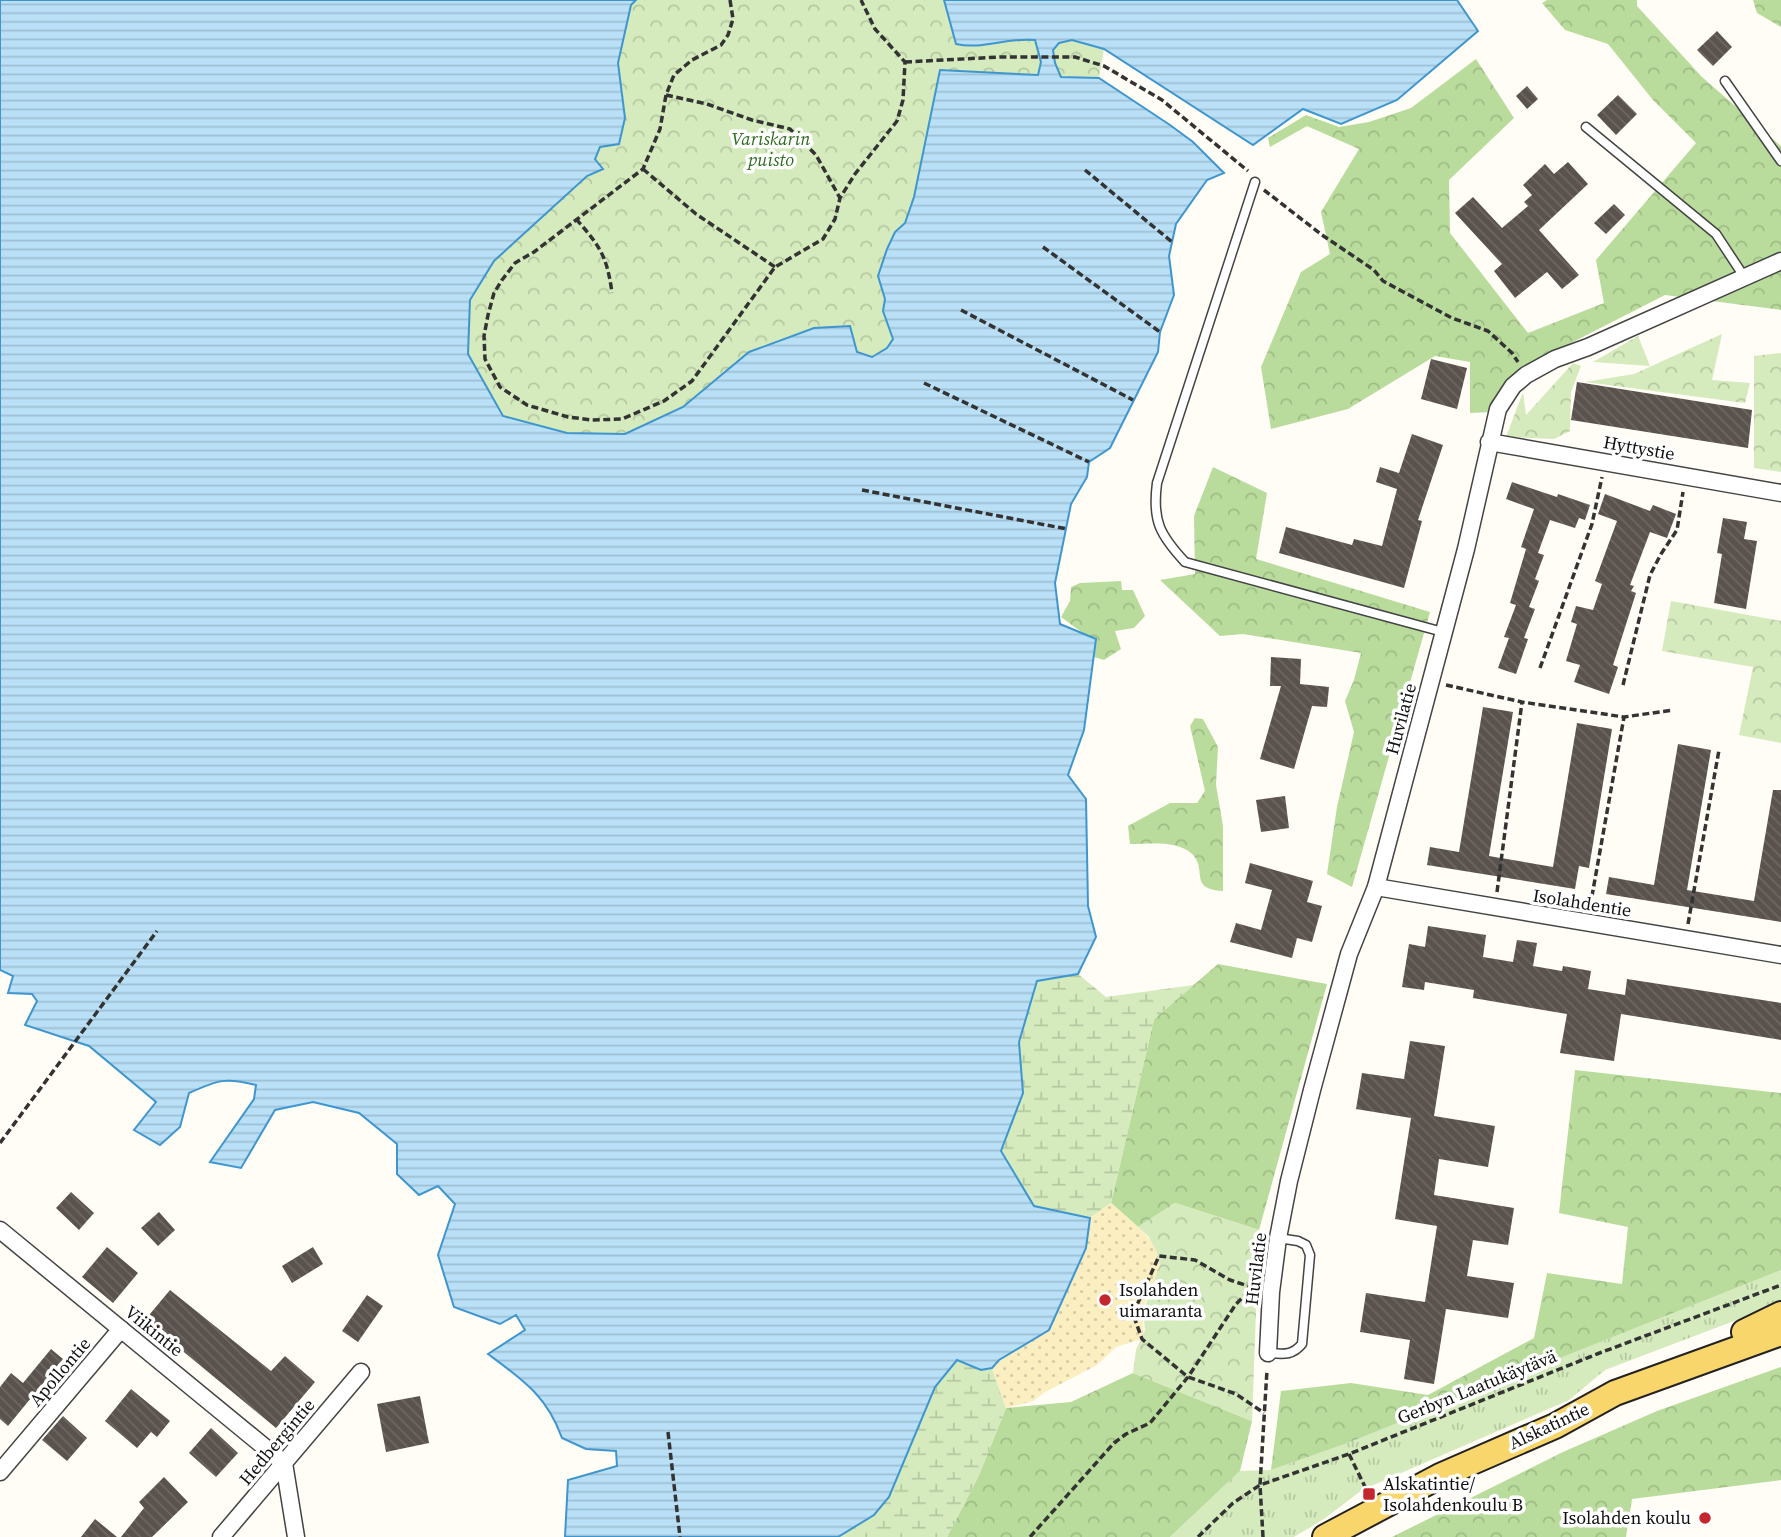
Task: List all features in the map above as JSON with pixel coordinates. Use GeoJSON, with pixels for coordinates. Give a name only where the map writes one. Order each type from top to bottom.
{"type":"FeatureCollection","features":[{"type":"Feature","properties":{"kind":"main road"},"geometry":{"type":"LineString","coordinates":[[1615,1393],[1781,1314]]}},
{"type":"Feature","properties":{"kind":"main road","name":"Alskatintie"},"geometry":{"type":"LineString","coordinates":[[1325,1537],[1440,1476],[1555,1426],[1615,1393],[1781,1333]]}},
{"type":"Feature","properties":{"kind":"main road"},"geometry":{"type":"LineString","coordinates":[[1555,1426],[1750,1356],[1781,1348]]}},
{"type":"Feature","properties":{"kind":"street","name":"Huvilatie"},"geometry":{"type":"LineString","coordinates":[[1268,1353],[1271,1292],[1289,1181],[1349,954],[1376,887],[1466,549],[1498,409],[1513,386],[1526,375],[1555,359],[1781,261]]}},
{"type":"Feature","properties":{"kind":"street","name":"Hyttystie"},"geometry":{"type":"LineString","coordinates":[[1489,442],[1781,493]]}},
{"type":"Feature","properties":{"kind":"street","name":"Isolahdentie"},"geometry":{"type":"LineString","coordinates":[[1376,887],[1781,955]]}},
{"type":"Feature","properties":{"kind":"street","name":"Viikintie"},"geometry":{"type":"LineString","coordinates":[[0,1230],[284,1463]]}},
{"type":"Feature","properties":{"kind":"street","name":"Apollontie"},"geometry":{"type":"LineString","coordinates":[[0,1472],[121,1329]]}},
{"type":"Feature","properties":{"kind":"street","name":"Hedbergintie"},"geometry":{"type":"LineString","coordinates":[[221,1537],[361,1372]]}},
{"type":"Feature","properties":{"kind":"street"},"geometry":{"type":"LineString","coordinates":[[284,1463],[296,1537]]}},
{"type":"Feature","properties":{"kind":"lane"},"geometry":{"type":"LineString","coordinates":[[1725,81],[1781,161]]}},
{"type":"Feature","properties":{"kind":"lane"},"geometry":{"type":"LineString","coordinates":[[1586,127],[1716,234],[1745,278]]}},
{"type":"Feature","properties":{"kind":"lane"},"geometry":{"type":"LineString","coordinates":[[1255,183],[1157,483],[1156,521],[1166,541],[1185,562],[1443,632]]}},
{"type":"Feature","properties":{"kind":"lane"},"geometry":{"type":"LineString","coordinates":[[1268,1353],[1287,1354],[1296,1351],[1302,1344],[1310,1255],[1306,1245],[1278,1238]]}},
{"type":"Feature","properties":{"kind":"path"},"geometry":{"type":"LineString","coordinates":[[730,0],[733,19],[728,36],[721,45],[692,60],[674,75],[660,129],[643,169],[515,263],[494,293],[484,336],[485,359],[500,387],[527,405],[568,417],[592,420],[622,419],[664,401],[692,382],[775,267],[823,239],[835,219],[840,198],[855,173],[897,121],[903,100],[905,62],[875,29],[861,0]]}},
{"type":"Feature","properties":{"kind":"path"},"geometry":{"type":"LineString","coordinates":[[905,62],[1017,56],[1075,57],[1104,66],[1162,100],[1246,167],[1255,183],[1322,235],[1374,270],[1383,281],[1452,318],[1489,331],[1513,353],[1526,375]]}},
{"type":"Feature","properties":{"kind":"path"},"geometry":{"type":"LineString","coordinates":[[667,94],[790,130],[816,155],[840,198]]}},
{"type":"Feature","properties":{"kind":"path"},"geometry":{"type":"LineString","coordinates":[[643,169],[696,214],[775,267]]}},
{"type":"Feature","properties":{"kind":"path"},"geometry":{"type":"LineString","coordinates":[[1085,170],[1172,242]]}},
{"type":"Feature","properties":{"kind":"path"},"geometry":{"type":"LineString","coordinates":[[576,219],[598,245],[606,262],[611,293]]}},
{"type":"Feature","properties":{"kind":"path"},"geometry":{"type":"LineString","coordinates":[[1043,247],[1160,332]]}},
{"type":"Feature","properties":{"kind":"path"},"geometry":{"type":"LineString","coordinates":[[961,310],[1133,400]]}},
{"type":"Feature","properties":{"kind":"path"},"geometry":{"type":"LineString","coordinates":[[924,383],[1089,462]]}},
{"type":"Feature","properties":{"kind":"path"},"geometry":{"type":"LineString","coordinates":[[1540,668],[1592,524],[1605,461]]}},
{"type":"Feature","properties":{"kind":"path"},"geometry":{"type":"LineString","coordinates":[[1623,685],[1650,575],[1678,530],[1685,476]]}},
{"type":"Feature","properties":{"kind":"path"},"geometry":{"type":"LineString","coordinates":[[862,490],[1068,529]]}},
{"type":"Feature","properties":{"kind":"path"},"geometry":{"type":"LineString","coordinates":[[1431,681],[1522,702],[1623,717],[1673,710]]}},
{"type":"Feature","properties":{"kind":"path"},"geometry":{"type":"LineString","coordinates":[[1495,908],[1522,702]]}},
{"type":"Feature","properties":{"kind":"path"},"geometry":{"type":"LineString","coordinates":[[1588,923],[1623,717]]}},
{"type":"Feature","properties":{"kind":"path"},"geometry":{"type":"LineString","coordinates":[[1685,939],[1719,750]]}},
{"type":"Feature","properties":{"kind":"path"},"geometry":{"type":"LineString","coordinates":[[0,1143],[157,931]]}},
{"type":"Feature","properties":{"kind":"path"},"geometry":{"type":"LineString","coordinates":[[1030,1537],[1114,1443],[1125,1434],[1150,1423],[1188,1377],[1236,1304],[1252,1288],[1230,1280],[1195,1260],[1159,1256],[1133,1314],[1142,1339],[1188,1377],[1236,1394],[1264,1413]]}},
{"type":"Feature","properties":{"kind":"path","name":"Gerbyn Laatukäytävä"},"geometry":{"type":"LineString","coordinates":[[1198,1537],[1233,1503],[1260,1485],[1349,1454],[1597,1354],[1781,1285]]}},
{"type":"Feature","properties":{"kind":"path"},"geometry":{"type":"LineString","coordinates":[[1263,1537],[1260,1485],[1268,1353]]}},
{"type":"Feature","properties":{"kind":"path"},"geometry":{"type":"LineString","coordinates":[[668,1433],[680,1537]]}},
{"type":"Feature","properties":{"kind":"path"},"geometry":{"type":"LineString","coordinates":[[1349,1454],[1369,1494]]}},
{"type":"Feature","properties":{"kind":"green space","name":"Variskarin puisto"},"geometry":{"type":"Polygon","coordinates":[[[636,0],[944,0],[944,3],[1015,38],[1072,40],[1104,49],[1099,78],[940,70],[915,197],[905,223],[895,232],[878,276],[885,299],[883,311],[893,339],[887,348],[872,357],[857,352],[749,352],[683,407],[625,434],[567,433],[503,416],[468,354],[470,300],[494,261],[587,176],[603,169],[595,159],[600,147],[625,118],[618,64],[631,5],[636,0]]]}},
{"type":"Feature","properties":{"kind":"green space"},"geometry":{"type":"Polygon","coordinates":[[[1547,0],[1637,0],[1637,6],[1702,77],[1781,146],[1781,310],[1665,295],[1520,369],[1492,412],[1470,413],[1470,362],[1435,356],[1348,409],[1271,429],[1261,367],[1301,272],[1330,254],[1321,212],[1359,149],[1307,126],[1270,147],[1268,138],[1306,115],[1339,127],[1369,122],[1411,108],[1476,59],[1514,118],[1449,180],[1450,233],[1528,333],[1604,303],[1596,260],[1696,143],[1653,100],[1608,44],[1565,30],[1542,3],[1547,0]]]}},
{"type":"Feature","properties":{"kind":"green space"},"geometry":{"type":"Polygon","coordinates":[[[1753,0],[1781,0],[1781,27],[1757,13],[1753,0]]]}},
{"type":"Feature","properties":{"kind":"green space"},"geometry":{"type":"Polygon","coordinates":[[[1722,334],[1712,380],[1750,383],[1745,403],[1585,382],[1634,374],[1722,334]]]}},
{"type":"Feature","properties":{"kind":"green space"},"geometry":{"type":"Polygon","coordinates":[[[1638,336],[1650,366],[1593,362],[1638,336]]]}},
{"type":"Feature","properties":{"kind":"green space"},"geometry":{"type":"Polygon","coordinates":[[[1781,353],[1781,472],[1754,468],[1754,356],[1781,353]]]}},
{"type":"Feature","properties":{"kind":"green space"},"geometry":{"type":"Polygon","coordinates":[[[1573,363],[1581,366],[1571,392],[1570,431],[1554,439],[1506,437],[1523,392],[1526,415],[1573,363]]]}},
{"type":"Feature","properties":{"kind":"green space"},"geometry":{"type":"Polygon","coordinates":[[[1213,467],[1267,493],[1256,559],[1430,612],[1352,887],[1327,874],[1337,807],[1354,732],[1345,701],[1361,653],[1243,634],[1220,636],[1160,580],[1195,574],[1194,516],[1213,467]]]}},
{"type":"Feature","properties":{"kind":"green space"},"geometry":{"type":"Polygon","coordinates":[[[1121,581],[1122,590],[1133,590],[1145,616],[1134,628],[1115,631],[1121,649],[1104,660],[1094,657],[1095,642],[1061,617],[1070,601],[1071,587],[1080,583],[1121,581]]]}},
{"type":"Feature","properties":{"kind":"green space"},"geometry":{"type":"Polygon","coordinates":[[[1671,601],[1781,621],[1781,743],[1739,735],[1753,667],[1662,651],[1671,601]]]}},
{"type":"Feature","properties":{"kind":"green space"},"geometry":{"type":"Polygon","coordinates":[[[1195,718],[1203,719],[1218,747],[1216,785],[1223,826],[1223,891],[1205,886],[1196,859],[1185,849],[1162,844],[1130,844],[1128,826],[1170,803],[1197,803],[1205,791],[1190,726],[1195,718]]]}},
{"type":"Feature","properties":{"kind":"green space"},"geometry":{"type":"Polygon","coordinates":[[[1218,964],[1327,984],[1259,1230],[1175,1203],[1138,1227],[1111,1203],[1154,1019],[1218,964]]]}},
{"type":"Feature","properties":{"kind":"green space"},"geometry":{"type":"Polygon","coordinates":[[[1078,974],[1106,997],[1194,985],[1154,1019],[1111,1203],[1090,1218],[1034,1206],[1001,1151],[1023,1093],[1019,1042],[1037,981],[1078,974]]]}},
{"type":"Feature","properties":{"kind":"green space"},"geometry":{"type":"Polygon","coordinates":[[[1575,1070],[1781,1093],[1781,1270],[1345,1444],[1271,1470],[1281,1391],[1351,1383],[1428,1395],[1534,1338],[1547,1273],[1622,1284],[1628,1227],[1559,1213],[1575,1070]]]}},
{"type":"Feature","properties":{"kind":"green space"},"geometry":{"type":"Polygon","coordinates":[[[1175,1203],[1259,1230],[1252,1421],[1133,1373],[1136,1350],[1145,1330],[1143,1312],[1160,1265],[1157,1252],[1148,1236],[1138,1227],[1175,1203]]]}},
{"type":"Feature","properties":{"kind":"green space"},"geometry":{"type":"Polygon","coordinates":[[[1781,1270],[1781,1303],[1605,1370],[1569,1400],[1362,1490],[1324,1519],[1294,1537],[1170,1537],[1240,1471],[1271,1470],[1345,1444],[1781,1270]]]}},
{"type":"Feature","properties":{"kind":"green space"},"geometry":{"type":"Polygon","coordinates":[[[957,1360],[981,1370],[992,1368],[1006,1408],[979,1475],[947,1537],[838,1537],[874,1515],[889,1497],[935,1387],[957,1360]]]}},
{"type":"Feature","properties":{"kind":"green space"},"geometry":{"type":"Polygon","coordinates":[[[1781,1367],[1781,1480],[1632,1499],[1626,1537],[1392,1537],[1563,1452],[1657,1411],[1781,1367]]]}},
{"type":"Feature","properties":{"kind":"green space"},"geometry":{"type":"Polygon","coordinates":[[[1133,1373],[1252,1421],[1240,1471],[1170,1537],[947,1537],[979,1475],[1006,1408],[1071,1402],[1133,1373]]]}},
{"type":"Feature","properties":{"kind":"sand","name":"Isolahden uimaranta"},"geometry":{"type":"Polygon","coordinates":[[[1111,1203],[1150,1240],[1159,1257],[1160,1266],[1144,1306],[1142,1339],[1116,1347],[1097,1365],[1033,1401],[1006,1408],[992,1368],[1086,1248],[1090,1218],[1111,1203]]]}},
{"type":"Feature","properties":{"kind":"water"},"geometry":{"type":"Polygon","coordinates":[[[0,0],[636,0],[631,5],[618,63],[625,118],[619,144],[600,147],[595,159],[603,169],[587,176],[494,261],[470,300],[468,354],[503,416],[567,433],[625,434],[683,407],[749,352],[814,328],[850,326],[857,352],[872,357],[887,348],[893,339],[883,311],[885,299],[878,276],[887,249],[895,232],[905,223],[914,197],[940,70],[1038,75],[1041,62],[1035,40],[956,44],[944,0],[1457,0],[1478,31],[1397,100],[1341,124],[1303,109],[1253,145],[1104,49],[1072,40],[1059,43],[1053,50],[1061,77],[1099,78],[1193,142],[1224,173],[1207,180],[1176,224],[1169,256],[1174,295],[1160,332],[1158,352],[1110,448],[1089,462],[1087,477],[1071,504],[1055,583],[1060,624],[1096,639],[1084,730],[1068,775],[1086,799],[1088,906],[1096,937],[1078,974],[1037,981],[1019,1042],[1023,1093],[1001,1151],[1034,1206],[1090,1218],[1086,1248],[1049,1330],[999,1360],[992,1368],[981,1370],[957,1360],[935,1387],[889,1497],[874,1515],[838,1537],[565,1537],[568,1480],[617,1466],[616,1451],[586,1449],[562,1438],[541,1400],[523,1381],[488,1354],[525,1330],[516,1315],[500,1324],[454,1307],[438,1255],[455,1204],[438,1186],[419,1195],[397,1174],[397,1144],[359,1113],[313,1102],[275,1110],[241,1168],[210,1162],[254,1099],[256,1085],[222,1081],[189,1093],[180,1127],[160,1145],[134,1130],[156,1102],[89,1046],[25,1025],[37,1001],[32,994],[8,993],[13,976],[0,970],[0,0]]]}},
{"type":"Feature","properties":{"kind":"building"},"geometry":{"type":"Polygon","coordinates":[[[1717,31],[1732,47],[1713,66],[1697,50],[1717,31]]]}},
{"type":"Feature","properties":{"kind":"building"},"geometry":{"type":"Polygon","coordinates":[[[1527,86],[1538,99],[1527,109],[1516,96],[1527,86]]]}},
{"type":"Feature","properties":{"kind":"building"},"geometry":{"type":"Polygon","coordinates":[[[1618,95],[1637,114],[1616,135],[1597,115],[1618,95]]]}},
{"type":"Feature","properties":{"kind":"building"},"geometry":{"type":"Polygon","coordinates":[[[1568,162],[1588,184],[1539,230],[1579,275],[1562,289],[1547,272],[1515,298],[1494,271],[1502,264],[1455,213],[1473,197],[1502,228],[1528,206],[1524,202],[1532,195],[1523,185],[1545,164],[1554,174],[1568,162]]]}},
{"type":"Feature","properties":{"kind":"building"},"geometry":{"type":"Polygon","coordinates":[[[1614,204],[1625,215],[1606,234],[1594,223],[1614,204]]]}},
{"type":"Feature","properties":{"kind":"building"},"geometry":{"type":"Polygon","coordinates":[[[1431,359],[1467,368],[1457,409],[1421,399],[1431,359]]]}},
{"type":"Feature","properties":{"kind":"building"},"geometry":{"type":"Polygon","coordinates":[[[1577,382],[1752,410],[1748,448],[1571,420],[1577,382]]]}},
{"type":"Feature","properties":{"kind":"building"},"geometry":{"type":"Polygon","coordinates":[[[1412,434],[1443,445],[1418,520],[1422,521],[1404,588],[1279,553],[1286,527],[1352,545],[1354,539],[1382,546],[1397,489],[1376,482],[1380,467],[1399,473],[1412,434]]]}},
{"type":"Feature","properties":{"kind":"building"},"geometry":{"type":"Polygon","coordinates":[[[1512,482],[1590,505],[1585,520],[1579,518],[1575,528],[1550,520],[1538,553],[1544,555],[1535,579],[1539,581],[1529,607],[1535,609],[1524,638],[1528,639],[1516,674],[1498,668],[1509,638],[1504,637],[1516,605],[1510,603],[1526,549],[1521,547],[1534,509],[1506,499],[1512,482]]]}},
{"type":"Feature","properties":{"kind":"building"},"geometry":{"type":"Polygon","coordinates":[[[1605,494],[1650,511],[1653,505],[1676,514],[1667,538],[1650,532],[1630,585],[1634,586],[1631,591],[1636,593],[1613,665],[1618,667],[1609,694],[1574,682],[1580,665],[1566,661],[1577,624],[1571,622],[1576,606],[1593,610],[1602,584],[1595,581],[1617,521],[1598,514],[1605,494]]]}},
{"type":"Feature","properties":{"kind":"building"},"geometry":{"type":"Polygon","coordinates":[[[1723,518],[1747,522],[1744,539],[1757,541],[1746,609],[1714,603],[1722,554],[1717,553],[1723,518]]]}},
{"type":"Feature","properties":{"kind":"building"},"geometry":{"type":"Polygon","coordinates":[[[1271,657],[1301,659],[1300,684],[1329,687],[1327,707],[1312,706],[1294,769],[1260,759],[1281,686],[1270,686],[1271,657]]]}},
{"type":"Feature","properties":{"kind":"building"},"geometry":{"type":"Polygon","coordinates":[[[1483,707],[1513,712],[1489,856],[1553,867],[1577,723],[1612,729],[1589,868],[1579,866],[1575,889],[1427,865],[1430,847],[1459,852],[1483,707]]]}},
{"type":"Feature","properties":{"kind":"building"},"geometry":{"type":"Polygon","coordinates":[[[1678,744],[1711,750],[1687,890],[1754,901],[1773,790],[1781,790],[1781,922],[1606,894],[1609,877],[1654,885],[1678,744]]]}},
{"type":"Feature","properties":{"kind":"building"},"geometry":{"type":"Polygon","coordinates":[[[1285,796],[1289,828],[1261,832],[1256,800],[1285,796]]]}},
{"type":"Feature","properties":{"kind":"building"},"geometry":{"type":"Polygon","coordinates":[[[1250,863],[1313,881],[1307,902],[1322,906],[1312,942],[1297,938],[1292,958],[1230,942],[1236,923],[1261,930],[1272,890],[1245,883],[1250,863]]]}},
{"type":"Feature","properties":{"kind":"building"},"geometry":{"type":"Polygon","coordinates":[[[1428,926],[1486,935],[1483,957],[1513,962],[1517,940],[1537,943],[1533,966],[1562,971],[1563,966],[1591,971],[1588,989],[1625,995],[1627,979],[1781,1003],[1781,1040],[1621,1014],[1614,1061],[1560,1053],[1567,1014],[1473,998],[1474,990],[1425,982],[1424,990],[1402,987],[1409,944],[1425,947],[1428,926]]]}},
{"type":"Feature","properties":{"kind":"building"},"geometry":{"type":"Polygon","coordinates":[[[1410,1041],[1445,1046],[1434,1116],[1495,1126],[1488,1167],[1439,1159],[1434,1195],[1514,1208],[1508,1245],[1473,1240],[1467,1276],[1514,1283],[1508,1318],[1446,1309],[1434,1384],[1404,1379],[1410,1340],[1360,1332],[1366,1293],[1425,1302],[1437,1226],[1395,1219],[1411,1118],[1356,1109],[1362,1073],[1404,1079],[1410,1041]]]}},
{"type":"Feature","properties":{"kind":"building"},"geometry":{"type":"Polygon","coordinates":[[[71,1192],[94,1213],[79,1230],[56,1208],[71,1192]]]}},
{"type":"Feature","properties":{"kind":"building"},"geometry":{"type":"Polygon","coordinates":[[[159,1212],[175,1230],[158,1246],[141,1228],[159,1212]]]}},
{"type":"Feature","properties":{"kind":"building"},"geometry":{"type":"Polygon","coordinates":[[[107,1247],[138,1273],[113,1303],[82,1277],[107,1247]]]}},
{"type":"Feature","properties":{"kind":"building"},"geometry":{"type":"Polygon","coordinates":[[[313,1247],[323,1264],[292,1283],[282,1266],[313,1247]]]}},
{"type":"Feature","properties":{"kind":"building"},"geometry":{"type":"Polygon","coordinates":[[[170,1290],[271,1371],[285,1356],[315,1382],[276,1428],[145,1320],[170,1290]]]}},
{"type":"Feature","properties":{"kind":"building"},"geometry":{"type":"Polygon","coordinates":[[[367,1295],[383,1306],[358,1342],[342,1331],[367,1295]]]}},
{"type":"Feature","properties":{"kind":"building"},"geometry":{"type":"Polygon","coordinates":[[[51,1349],[63,1359],[8,1426],[0,1419],[0,1387],[11,1373],[23,1383],[51,1349]]]}},
{"type":"Feature","properties":{"kind":"building"},"geometry":{"type":"Polygon","coordinates":[[[131,1389],[170,1421],[157,1437],[151,1432],[137,1448],[105,1421],[131,1389]]]}},
{"type":"Feature","properties":{"kind":"building"},"geometry":{"type":"Polygon","coordinates":[[[420,1396],[429,1443],[386,1452],[377,1404],[420,1396]]]}},
{"type":"Feature","properties":{"kind":"building"},"geometry":{"type":"Polygon","coordinates":[[[63,1416],[87,1438],[67,1461],[42,1440],[63,1416]]]}},
{"type":"Feature","properties":{"kind":"building"},"geometry":{"type":"Polygon","coordinates":[[[211,1428],[238,1453],[216,1477],[189,1453],[211,1428]]]}},
{"type":"Feature","properties":{"kind":"building"},"geometry":{"type":"Polygon","coordinates":[[[164,1477],[188,1502],[152,1537],[121,1537],[144,1508],[139,1502],[164,1477]]]}},
{"type":"Feature","properties":{"kind":"building"},"geometry":{"type":"Polygon","coordinates":[[[95,1519],[117,1537],[81,1537],[95,1519]]]}},
{"type":"Feature","properties":{"kind":"place","name":"Isolahden uimaranta"},"geometry":{"type":"Point","coordinates":[1105,1300]}},
{"type":"Feature","properties":{"kind":"place","name":"Alskatintie/ Isolahdenkoulu B"},"geometry":{"type":"Point","coordinates":[1369,1494]}},
{"type":"Feature","properties":{"kind":"place","name":"Isolahden koulu"},"geometry":{"type":"Point","coordinates":[1705,1518]}}]}
